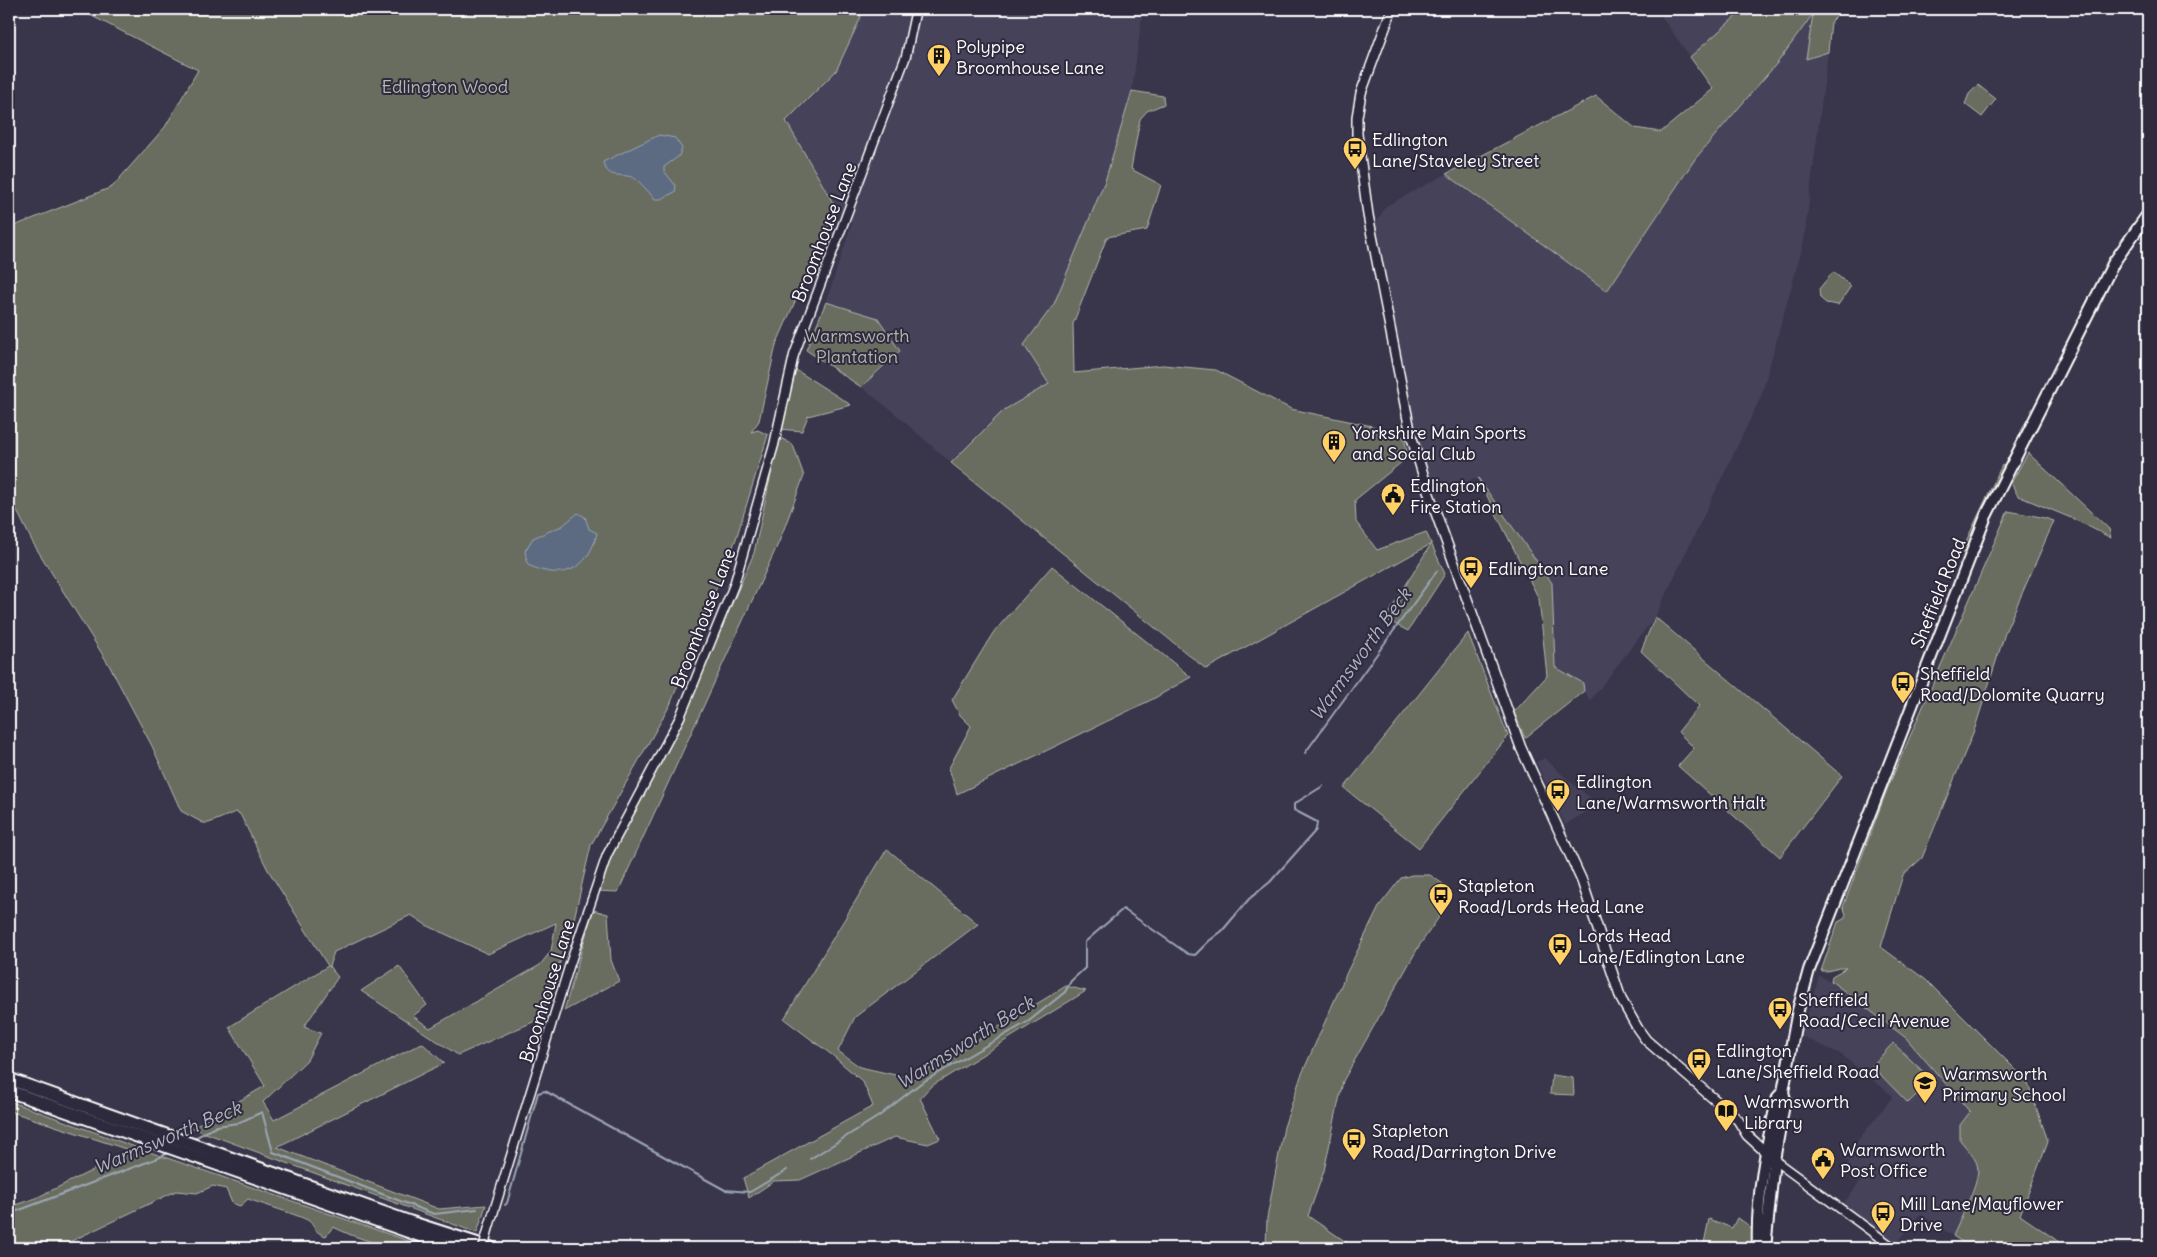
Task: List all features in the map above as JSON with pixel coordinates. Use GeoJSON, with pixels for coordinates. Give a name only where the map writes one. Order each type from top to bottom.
{"type":"FeatureCollection","features":[{"type":"Feature","properties":{"kind":"highway"},"geometry":{"type":"LineString","coordinates":[[9,1079],[181,1146],[455,1248]]}},
{"type":"Feature","properties":{"kind":"highway"},"geometry":{"type":"LineString","coordinates":[[9,1091],[491,1248]]}},
{"type":"Feature","properties":{"kind":"main road"},"geometry":{"type":"LineString","coordinates":[[1392,9],[1361,93],[1356,117],[1356,134],[1368,216],[1411,435],[1429,494],[1521,748],[1582,881],[1621,999],[1646,1040],[1738,1120],[1748,1134],[1774,1160]]}},
{"type":"Feature","properties":{"kind":"main road","name":"Sheffield Road"},"geometry":{"type":"LineString","coordinates":[[1758,1248],[1761,1177],[1765,1152],[1778,1097],[1782,1092],[1798,1010],[1809,970],[1986,516],[2114,262],[2148,214]]}},
{"type":"Feature","properties":{"kind":"main road","name":"Sheffield Road"},"geometry":{"type":"LineString","coordinates":[[1765,1248],[1774,1160],[1786,1099],[1782,1092]]}},
{"type":"Feature","properties":{"kind":"street","name":"Broomhouse Lane"},"geometry":{"type":"LineString","coordinates":[[482,1248],[569,967],[607,855],[680,717],[734,585],[774,445],[794,355],[906,56],[916,9]]}},
{"type":"Feature","properties":{"kind":"street"},"geometry":{"type":"LineString","coordinates":[[1774,1160],[1894,1248]]}},
{"type":"Feature","properties":{"kind":"shaded area"},"geometry":{"type":"Polygon","coordinates":[[[865,9],[1143,9],[1132,91],[1106,181],[1054,304],[1024,345],[1050,384],[1004,410],[951,463],[892,411],[861,387],[886,366],[900,351],[878,318],[826,302],[852,223],[845,219],[836,208],[786,121],[836,71],[841,55],[865,9]]]}},
{"type":"Feature","properties":{"kind":"shaded area"},"geometry":{"type":"Polygon","coordinates":[[[1656,9],[1744,9],[1690,57],[1656,9]]]}},
{"type":"Feature","properties":{"kind":"shaded area"},"geometry":{"type":"Polygon","coordinates":[[[1814,13],[1807,59],[1828,52],[1804,241],[1761,397],[1655,617],[1590,701],[1584,691],[1583,683],[1555,667],[1552,583],[1478,478],[1429,494],[1418,459],[1371,231],[1386,206],[1446,174],[1607,291],[1695,159],[1778,62],[1814,13]]]}},
{"type":"Feature","properties":{"kind":"shaded area"},"geometry":{"type":"Polygon","coordinates":[[[1545,758],[1568,780],[1599,804],[1565,825],[1536,762],[1545,758]]]}},
{"type":"Feature","properties":{"kind":"shaded area","name":"Warmsworth Primary School"},"geometry":{"type":"Polygon","coordinates":[[[1819,976],[1831,981],[1906,1038],[1970,1112],[1960,1125],[1960,1140],[1973,1156],[1978,1169],[1967,1205],[1953,1236],[1920,1214],[1896,1243],[1843,1204],[1861,1180],[1844,1168],[1849,1162],[1844,1158],[1893,1096],[1840,1054],[1801,1036],[1819,976]]]}},
{"type":"Feature","properties":{"kind":"green space","name":"Edlington Wood"},"geometry":{"type":"Polygon","coordinates":[[[78,9],[861,9],[859,12],[861,17],[836,71],[786,121],[836,208],[776,345],[759,421],[751,432],[758,430],[768,435],[736,539],[670,705],[591,845],[574,919],[542,1018],[458,1055],[361,991],[399,966],[427,1005],[413,1016],[430,1028],[540,965],[551,951],[556,923],[488,954],[426,925],[411,915],[334,952],[329,966],[338,977],[304,1027],[321,1033],[307,1060],[263,1102],[274,1120],[422,1043],[444,1063],[277,1147],[439,1209],[486,1205],[477,1233],[192,1128],[265,1086],[229,1027],[328,966],[268,870],[240,814],[236,812],[209,823],[203,823],[181,811],[152,746],[109,665],[33,543],[9,495],[9,228],[112,187],[165,127],[198,70],[78,9]]]}},
{"type":"Feature","properties":{"kind":"green space"},"geometry":{"type":"Polygon","coordinates":[[[1744,9],[1844,9],[1831,22],[1828,52],[1806,59],[1813,14],[1778,62],[1695,159],[1607,291],[1446,174],[1596,96],[1635,128],[1661,132],[1713,89],[1690,57],[1744,9]]]}},
{"type":"Feature","properties":{"kind":"green space"},"geometry":{"type":"Polygon","coordinates":[[[1978,85],[1996,99],[1982,117],[1965,104],[1969,94],[1978,85]]]}},
{"type":"Feature","properties":{"kind":"green space"},"geometry":{"type":"Polygon","coordinates":[[[1132,91],[1163,96],[1164,104],[1147,111],[1140,119],[1131,169],[1161,185],[1147,230],[1107,237],[1073,324],[1074,373],[1163,365],[1216,370],[1291,409],[1372,426],[1404,437],[1408,457],[1355,500],[1356,522],[1377,550],[1426,532],[1445,574],[1408,631],[1385,619],[1431,544],[1206,669],[951,463],[1004,410],[1049,384],[1024,345],[1054,304],[1105,181],[1132,91]]]}},
{"type":"Feature","properties":{"kind":"green space"},"geometry":{"type":"Polygon","coordinates":[[[1833,272],[1851,286],[1838,305],[1826,303],[1820,298],[1819,289],[1833,272]]]}},
{"type":"Feature","properties":{"kind":"green space","name":"Warmsworth Plantation"},"geometry":{"type":"Polygon","coordinates":[[[826,302],[878,318],[900,351],[861,387],[806,350],[826,302]]]}},
{"type":"Feature","properties":{"kind":"green space"},"geometry":{"type":"Polygon","coordinates":[[[796,370],[851,405],[808,416],[802,431],[778,429],[796,370]]]}},
{"type":"Feature","properties":{"kind":"green space"},"geometry":{"type":"Polygon","coordinates":[[[779,437],[793,445],[804,476],[779,542],[618,892],[596,891],[615,843],[686,710],[754,553],[779,437]]]}},
{"type":"Feature","properties":{"kind":"green space"},"geometry":{"type":"Polygon","coordinates":[[[2028,453],[2109,529],[2111,538],[2076,520],[2018,496],[2011,483],[2028,453]]]}},
{"type":"Feature","properties":{"kind":"green space"},"geometry":{"type":"Polygon","coordinates":[[[2002,465],[2006,467],[1966,556],[1961,552],[2002,465]]]}},
{"type":"Feature","properties":{"kind":"green space"},"geometry":{"type":"Polygon","coordinates":[[[1478,478],[1552,583],[1555,667],[1583,683],[1584,691],[1525,738],[1514,712],[1547,676],[1539,599],[1478,478]]]}},
{"type":"Feature","properties":{"kind":"green space"},"geometry":{"type":"Polygon","coordinates":[[[2008,511],[2054,521],[2006,630],[1975,728],[1922,858],[1903,875],[1881,947],[1926,980],[2027,1081],[2048,1141],[2020,1215],[2068,1248],[1971,1248],[1953,1236],[1971,1194],[1978,1170],[1974,1158],[1960,1140],[1960,1125],[1970,1112],[1906,1038],[1831,981],[1832,976],[1846,968],[1821,971],[1838,922],[1844,919],[1846,914],[1843,907],[1888,787],[2008,511]]]}},
{"type":"Feature","properties":{"kind":"green space"},"geometry":{"type":"Polygon","coordinates":[[[1052,566],[1191,677],[1153,699],[957,794],[949,768],[971,726],[960,715],[952,700],[993,633],[1052,566]]]}},
{"type":"Feature","properties":{"kind":"green space"},"geometry":{"type":"Polygon","coordinates":[[[1655,617],[1842,776],[1780,857],[1678,766],[1694,748],[1678,732],[1699,706],[1641,651],[1655,617]]]}},
{"type":"Feature","properties":{"kind":"green space"},"geometry":{"type":"Polygon","coordinates":[[[1468,633],[1508,736],[1419,848],[1344,788],[1468,633]]]}},
{"type":"Feature","properties":{"kind":"green space"},"geometry":{"type":"Polygon","coordinates":[[[887,849],[978,924],[855,1017],[838,1051],[860,1067],[913,1079],[1066,986],[1086,991],[930,1087],[920,1098],[940,1139],[928,1144],[895,1137],[800,1180],[774,1181],[749,1198],[743,1178],[873,1106],[863,1082],[832,1055],[784,1019],[887,849]]]}},
{"type":"Feature","properties":{"kind":"green space"},"geometry":{"type":"Polygon","coordinates":[[[1412,875],[1430,875],[1446,886],[1449,894],[1448,904],[1419,946],[1343,1081],[1324,1171],[1308,1216],[1355,1248],[1266,1248],[1267,1218],[1284,1127],[1301,1076],[1347,972],[1380,905],[1401,878],[1412,875]]]}},
{"type":"Feature","properties":{"kind":"green space"},"geometry":{"type":"Polygon","coordinates":[[[593,910],[608,914],[611,960],[619,981],[564,1011],[593,910]]]}},
{"type":"Feature","properties":{"kind":"green space"},"geometry":{"type":"Polygon","coordinates":[[[1893,1043],[1932,1080],[1908,1103],[1872,1066],[1893,1043]]]}},
{"type":"Feature","properties":{"kind":"green space"},"geometry":{"type":"Polygon","coordinates":[[[1552,1075],[1573,1078],[1574,1095],[1550,1094],[1552,1075]]]}},
{"type":"Feature","properties":{"kind":"green space"},"geometry":{"type":"Polygon","coordinates":[[[9,1101],[138,1148],[429,1248],[389,1248],[333,1227],[326,1236],[317,1231],[309,1221],[289,1213],[248,1199],[240,1206],[232,1203],[226,1189],[213,1186],[197,1193],[176,1191],[57,1248],[9,1248],[9,1207],[36,1198],[132,1151],[9,1111],[9,1101]]]}},
{"type":"Feature","properties":{"kind":"green space"},"geometry":{"type":"Polygon","coordinates":[[[1737,1218],[1747,1224],[1752,1230],[1754,1248],[1703,1248],[1709,1219],[1732,1228],[1737,1218]]]}},
{"type":"Feature","properties":{"kind":"water"},"geometry":{"type":"Polygon","coordinates":[[[659,135],[675,138],[682,148],[679,156],[664,167],[664,171],[676,186],[675,192],[661,199],[655,199],[634,178],[608,172],[603,162],[659,135]]]}},
{"type":"Feature","properties":{"kind":"water"},"geometry":{"type":"Polygon","coordinates":[[[578,513],[585,517],[589,529],[597,533],[593,546],[580,564],[562,572],[540,570],[528,565],[525,551],[533,538],[562,526],[578,513]]]}},
{"type":"Feature","properties":{"kind":"waterway","name":"Warmsworth Beck"},"geometry":{"type":"LineString","coordinates":[[1305,753],[1437,571]]}},
{"type":"Feature","properties":{"kind":"waterway","name":"Warmsworth Beck"},"geometry":{"type":"LineString","coordinates":[[810,1159],[879,1116],[921,1083],[1029,1021],[1065,992],[1071,981],[1085,968],[1085,942],[1123,909],[1188,954],[1195,955],[1222,931],[1249,899],[1270,882],[1316,830],[1317,822],[1294,810],[1294,804],[1323,786]]}},
{"type":"Feature","properties":{"kind":"waterway","name":"Warmsworth Beck"},"geometry":{"type":"LineString","coordinates":[[505,1205],[538,1093],[545,1091],[725,1190],[750,1192],[787,1170]]}},
{"type":"Feature","properties":{"kind":"waterway","name":"Warmsworth Beck"},"geometry":{"type":"LineString","coordinates":[[193,1139],[217,1126],[238,1123],[262,1112],[273,1152],[434,1214],[477,1209]]}},
{"type":"Feature","properties":{"kind":"waterway","name":"Warmsworth Beck"},"geometry":{"type":"LineString","coordinates":[[9,1214],[170,1152]]}},
{"type":"Feature","properties":{"kind":"place","name":"Polypipe Broomhouse Lane"},"geometry":{"type":"Point","coordinates":[939,77]}},
{"type":"Feature","properties":{"kind":"place","name":"Edlington Lane/Staveley Street"},"geometry":{"type":"Point","coordinates":[1355,170]}},
{"type":"Feature","properties":{"kind":"place","name":"Yorkshire Main Sports and Social Club"},"geometry":{"type":"Point","coordinates":[1334,463]}},
{"type":"Feature","properties":{"kind":"place","name":"Edlington Fire Station"},"geometry":{"type":"Point","coordinates":[1393,516]}},
{"type":"Feature","properties":{"kind":"place","name":"Edlington Lane"},"geometry":{"type":"Point","coordinates":[1471,589]}},
{"type":"Feature","properties":{"kind":"place","name":"Sheffield Road/Dolomite Quarry"},"geometry":{"type":"Point","coordinates":[1903,704]}},
{"type":"Feature","properties":{"kind":"place","name":"Edlington Lane/Warmsworth Halt"},"geometry":{"type":"Point","coordinates":[1558,812]}},
{"type":"Feature","properties":{"kind":"place","name":"Stapleton Road/Lords Head Lane"},"geometry":{"type":"Point","coordinates":[1441,916]}},
{"type":"Feature","properties":{"kind":"place","name":"Lords Head Lane/Edlington Lane"},"geometry":{"type":"Point","coordinates":[1560,966]}},
{"type":"Feature","properties":{"kind":"place","name":"Sheffield Road/Cecil Avenue"},"geometry":{"type":"Point","coordinates":[1780,1030]}},
{"type":"Feature","properties":{"kind":"place","name":"Edlington Lane/Sheffield Road"},"geometry":{"type":"Point","coordinates":[1699,1081]}},
{"type":"Feature","properties":{"kind":"place","name":"Warmsworth Primary School"},"geometry":{"type":"Point","coordinates":[1925,1104]}},
{"type":"Feature","properties":{"kind":"place","name":"Warmsworth Library"},"geometry":{"type":"Point","coordinates":[1726,1132]}},
{"type":"Feature","properties":{"kind":"place","name":"Stapleton Road/Darrington Drive"},"geometry":{"type":"Point","coordinates":[1354,1161]}},
{"type":"Feature","properties":{"kind":"place","name":"Warmsworth Post Office"},"geometry":{"type":"Point","coordinates":[1823,1180]}},
{"type":"Feature","properties":{"kind":"place","name":"Mill Lane/Mayflower Drive"},"geometry":{"type":"Point","coordinates":[1883,1234]}}]}
